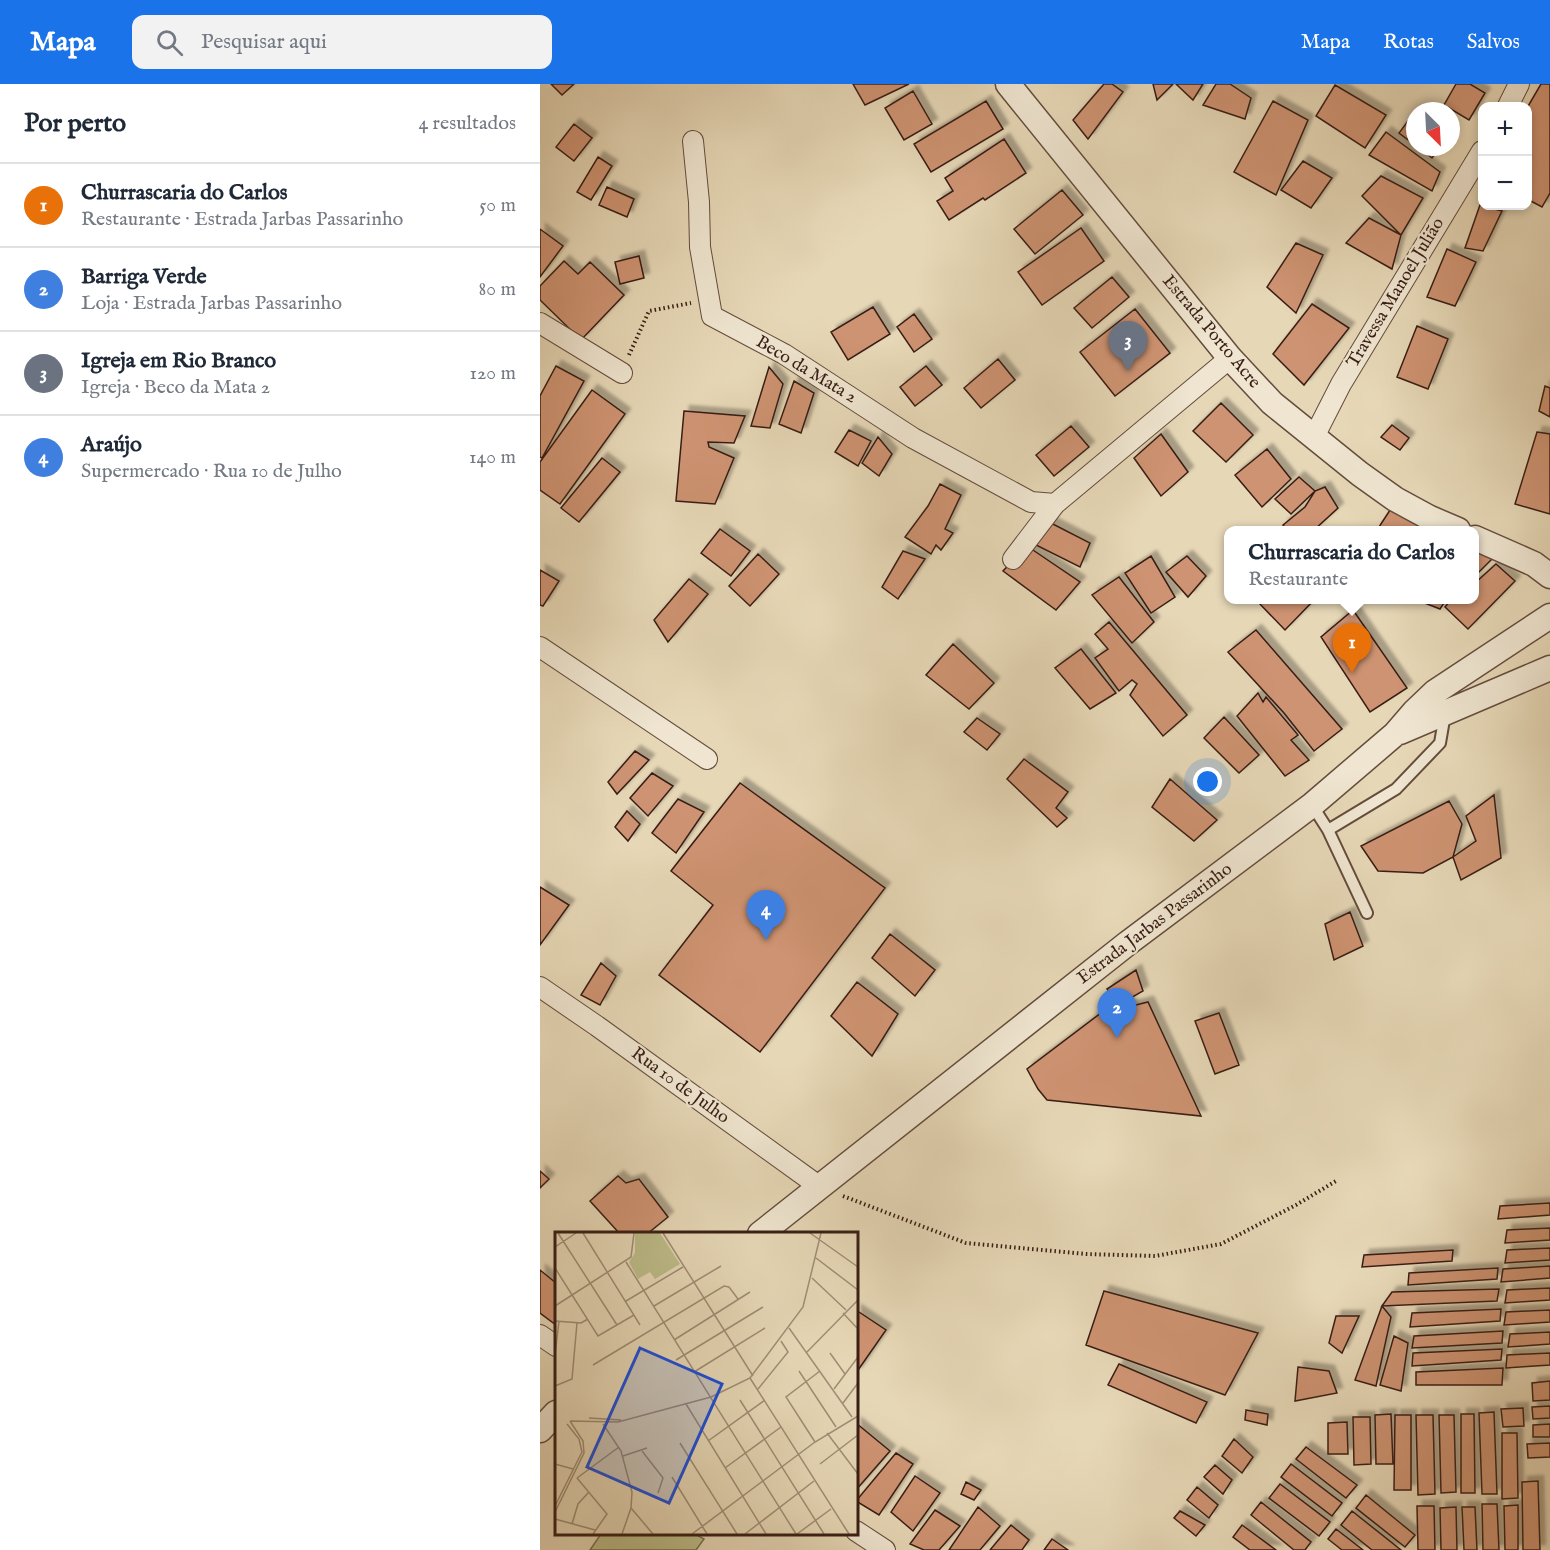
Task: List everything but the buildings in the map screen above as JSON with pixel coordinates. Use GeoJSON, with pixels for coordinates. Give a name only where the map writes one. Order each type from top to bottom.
{"type":"FeatureCollection","features":[{"type":"Feature","properties":{"kind":"street","name":"Estrada Porto Acre"},"geometry":{"type":"LineString","coordinates":[[1008,84],[1230,358],[1272,403],[1395,499],[1447,526]]}},
{"type":"Feature","properties":{"kind":"street"},"geometry":{"type":"LineString","coordinates":[[1510,102],[1520,84]]}},
{"type":"Feature","properties":{"kind":"street"},"geometry":{"type":"LineString","coordinates":[[693,141],[699,202],[700,247],[712,316]]}},
{"type":"Feature","properties":{"kind":"street","name":"Travessa Manoel Julião"},"geometry":{"type":"LineString","coordinates":[[1314,437],[1347,374],[1479,156]]}},
{"type":"Feature","properties":{"kind":"street","name":"Beco da Mata 2"},"geometry":{"type":"LineString","coordinates":[[712,316],[784,354],[914,438],[1031,502],[1055,504]]}},
{"type":"Feature","properties":{"kind":"street"},"geometry":{"type":"LineString","coordinates":[[540,322],[622,373]]}},
{"type":"Feature","properties":{"kind":"street"},"geometry":{"type":"LineString","coordinates":[[1013,559],[1055,504],[1230,358]]}},
{"type":"Feature","properties":{"kind":"street"},"geometry":{"type":"LineString","coordinates":[[1479,540],[1534,564],[1550,576]]}},
{"type":"Feature","properties":{"kind":"street","name":"Estrada Jarbas Passarinho"},"geometry":{"type":"LineString","coordinates":[[761,1232],[1128,943],[1312,805],[1395,734],[1435,692],[1550,616]]}},
{"type":"Feature","properties":{"kind":"street"},"geometry":{"type":"LineString","coordinates":[[540,647],[707,759]]}},
{"type":"Feature","properties":{"kind":"street"},"geometry":{"type":"LineString","coordinates":[[1395,734],[1550,668]]}},
{"type":"Feature","properties":{"kind":"street","name":"Rua 10 de Julho"},"geometry":{"type":"LineString","coordinates":[[540,987],[820,1187]]}},
{"type":"Feature","properties":{"kind":"street"},"geometry":{"type":"LineString","coordinates":[[540,1335],[555,1345]]}},
{"type":"Feature","properties":{"kind":"street"},"geometry":{"type":"LineString","coordinates":[[540,1430],[555,1414]]}},
{"type":"Feature","properties":{"kind":"street"},"geometry":{"type":"LineString","coordinates":[[858,1531],[884,1550]]}},
{"type":"Feature","properties":{"kind":"lane"},"geometry":{"type":"LineString","coordinates":[[1328,830],[1396,789],[1440,743],[1445,714],[1435,692]]}},
{"type":"Feature","properties":{"kind":"lane"},"geometry":{"type":"LineString","coordinates":[[1312,805],[1328,830],[1367,913]]}},
{"type":"Feature","properties":{"kind":"path"},"geometry":{"type":"LineString","coordinates":[[622,373],[649,311],[693,303],[712,316]]}},
{"type":"Feature","properties":{"kind":"path"},"geometry":{"type":"LineString","coordinates":[[820,1187],[966,1243],[1086,1254],[1155,1256],[1221,1244],[1296,1205],[1336,1181]]}},
{"type":"Feature","properties":{"kind":"green space"},"geometry":{"type":"Polygon","coordinates":[[[600,1535],[697,1535],[704,1539],[696,1550],[590,1550],[600,1535]]]}},
{"type":"Feature","properties":{"kind":"place","name":"Igreja em Rio Branco"},"geometry":{"type":"Point","coordinates":[1128,371]}},
{"type":"Feature","properties":{"kind":"place","name":"Churrascaria do Carlos"},"geometry":{"type":"Point","coordinates":[1352,673]}},
{"type":"Feature","properties":{"kind":"place","name":"Araújo"},"geometry":{"type":"Point","coordinates":[766,940]}},
{"type":"Feature","properties":{"kind":"place","name":"Barriga Verde"},"geometry":{"type":"Point","coordinates":[1117,1038]}}]}
